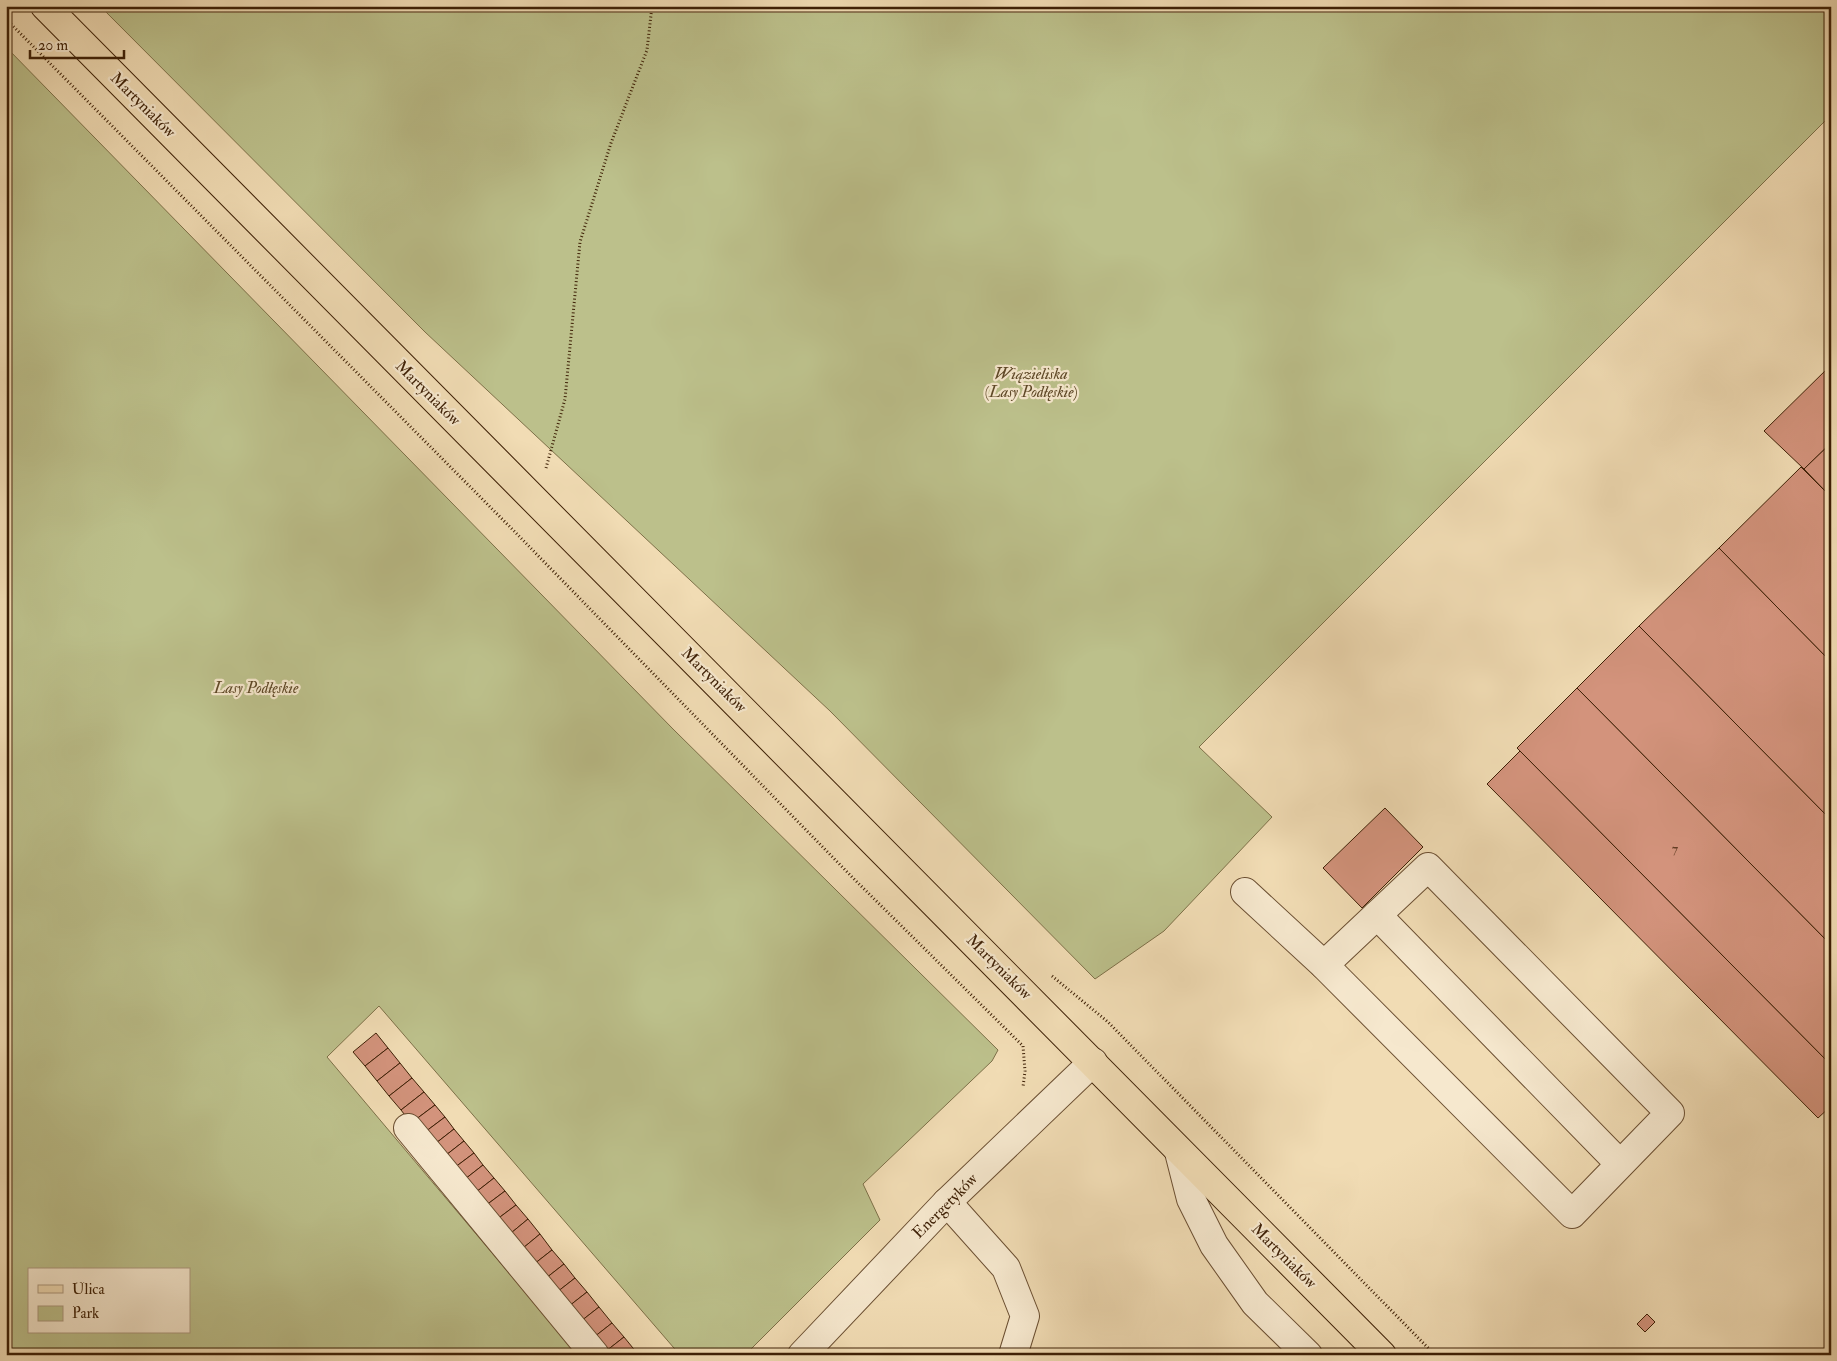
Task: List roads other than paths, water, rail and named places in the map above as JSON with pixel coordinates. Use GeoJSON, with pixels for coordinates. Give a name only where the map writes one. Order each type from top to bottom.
{"type":"FeatureCollection","features":[{"type":"Feature","properties":{"kind":"main road","name":"Martyniaków"},"geometry":{"type":"LineString","coordinates":[[45,6],[1382,1355]]}},
{"type":"Feature","properties":{"kind":"street"},"geometry":{"type":"LineString","coordinates":[[1245,892],[1324,965],[1572,1214],[1670,1113],[1428,867],[1324,965]]}},
{"type":"Feature","properties":{"kind":"street"},"geometry":{"type":"LineString","coordinates":[[1377,915],[1620,1164]]}},
{"type":"Feature","properties":{"kind":"street","name":"Energetyków"},"geometry":{"type":"LineString","coordinates":[[802,1355],[947,1202],[1093,1062]]}},
{"type":"Feature","properties":{"kind":"street"},"geometry":{"type":"LineString","coordinates":[[408,1128],[595,1355]]}},
{"type":"Feature","properties":{"kind":"street"},"geometry":{"type":"LineString","coordinates":[[1179,1152],[1191,1199],[1214,1245],[1255,1304],[1308,1355]]}},
{"type":"Feature","properties":{"kind":"street"},"geometry":{"type":"LineString","coordinates":[[947,1202],[1006,1268],[1025,1316],[1013,1355]]}},
{"type":"Feature","properties":{"kind":"park label","name":"Wiązieliska (Lasy Podłęskie)"},"geometry":{"type":"Point","coordinates":[1031,383]}},
{"type":"Feature","properties":{"kind":"park label","name":"Lasy Podłęskie"},"geometry":{"type":"Point","coordinates":[256,688]}}]}
